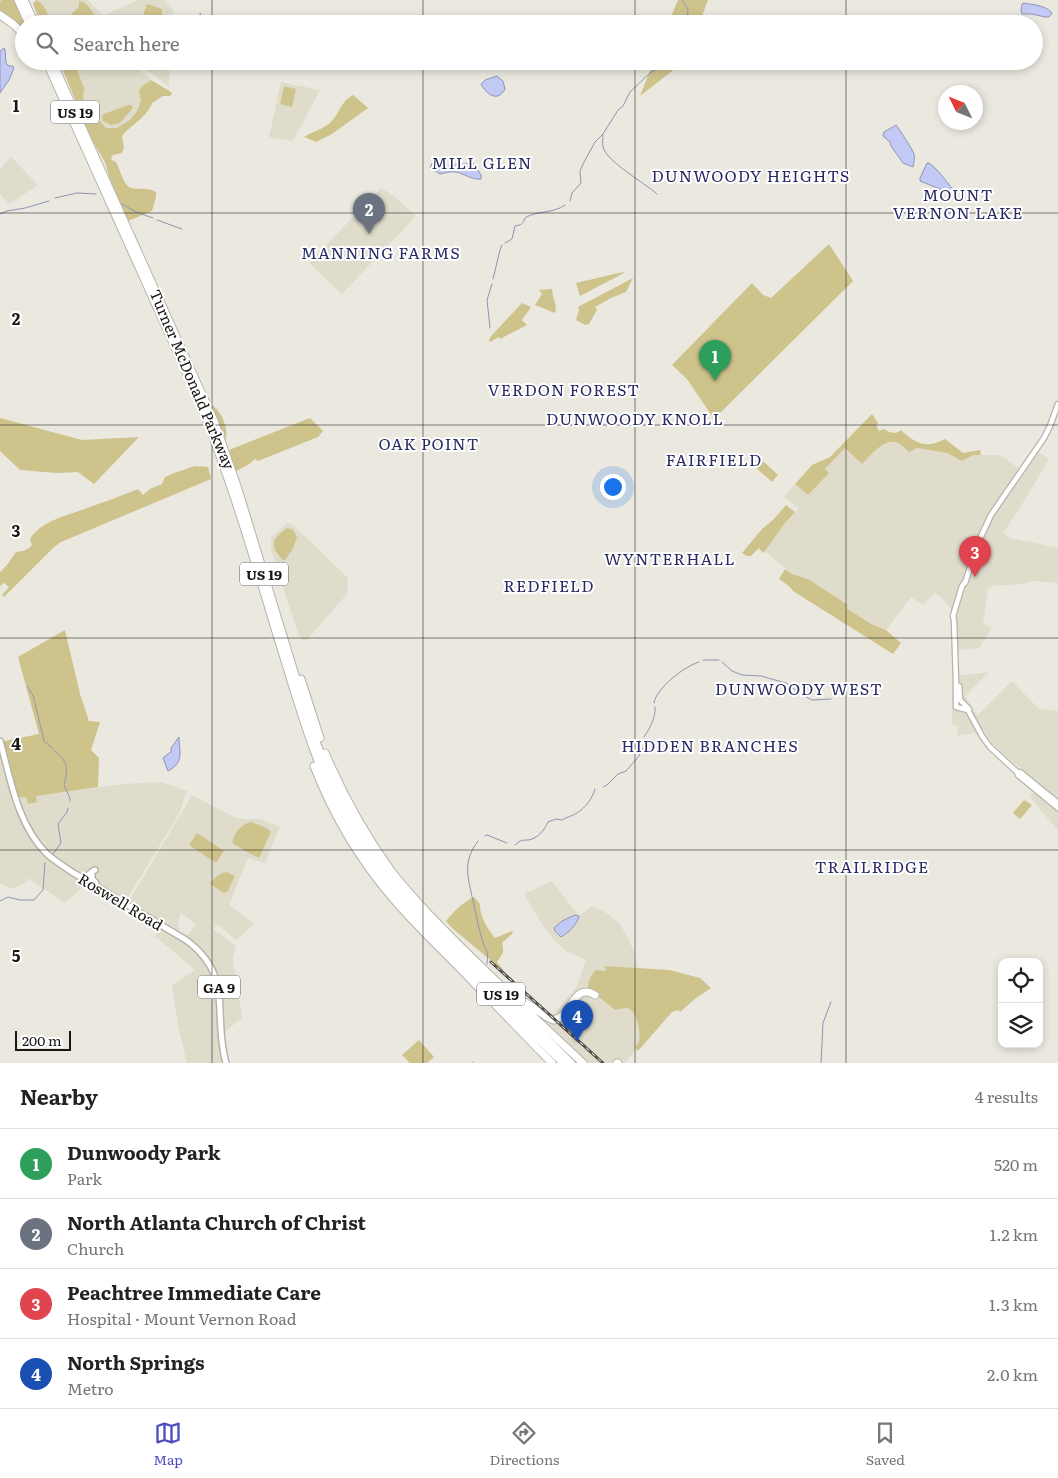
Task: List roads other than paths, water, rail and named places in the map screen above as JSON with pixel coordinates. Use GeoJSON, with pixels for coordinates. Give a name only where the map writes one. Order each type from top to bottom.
{"type":"FeatureCollection","features":[{"type":"Feature","properties":{"kind":"highway"},"geometry":{"type":"LineString","coordinates":[[18,0],[25,15]]}},
{"type":"Feature","properties":{"kind":"highway"},"geometry":{"type":"LineString","coordinates":[[24,0],[31,15]]}},
{"type":"Feature","properties":{"kind":"highway"},"geometry":{"type":"LineString","coordinates":[[0,15],[15,28]]}},
{"type":"Feature","properties":{"kind":"highway"},"geometry":{"type":"LineString","coordinates":[[47,70],[79,134]]}},
{"type":"Feature","properties":{"kind":"highway","name":"Turner McDonald Parkway"},"geometry":{"type":"LineString","coordinates":[[50,70],[216,442],[309,739],[326,781],[350,828],[376,867],[419,920],[563,1063]]}},
{"type":"Feature","properties":{"kind":"highway","name":"Turner McDonald Parkway"},"geometry":{"type":"LineString","coordinates":[[56,70],[211,415],[232,472],[311,727],[342,802],[368,847],[402,893],[571,1063]]}},
{"type":"Feature","properties":{"kind":"highway"},"geometry":{"type":"LineString","coordinates":[[274,607],[288,635],[325,754],[355,816],[393,873],[419,904],[456,942],[583,1063]]}},
{"type":"Feature","properties":{"kind":"highway"},"geometry":{"type":"LineString","coordinates":[[292,686],[294,702],[304,738],[325,793],[337,818],[373,873],[394,900],[550,1063]]}},
{"type":"Feature","properties":{"kind":"highway"},"geometry":{"type":"LineString","coordinates":[[456,942],[461,944],[520,999],[554,1027]]}},
{"type":"Feature","properties":{"kind":"highway"},"geometry":{"type":"LineString","coordinates":[[435,943],[482,996],[550,1063]]}},
{"type":"Feature","properties":{"kind":"highway"},"geometry":{"type":"LineString","coordinates":[[520,999],[547,1018],[554,1020],[562,1017],[576,997],[588,993]]}},
{"type":"Feature","properties":{"kind":"main road"},"geometry":{"type":"LineString","coordinates":[[970,713],[965,708],[956,707],[954,620],[965,586],[964,582],[980,538],[991,515],[1044,438],[1058,404]]}},
{"type":"Feature","properties":{"kind":"main road"},"geometry":{"type":"LineString","coordinates":[[956,674],[960,700],[968,708],[990,747],[1018,775],[1058,808]]}},
{"type":"Feature","properties":{"kind":"main road","name":"Roswell Road"},"geometry":{"type":"LineString","coordinates":[[0,741],[18,805],[29,831],[48,855],[80,877],[171,930],[176,927],[178,935],[199,950],[207,960],[215,975],[220,994],[222,1037],[226,1063]]}},
{"type":"Feature","properties":{"kind":"main road"},"geometry":{"type":"LineString","coordinates":[[1017,772],[1020,772],[1058,803]]}},
{"type":"Feature","properties":{"kind":"main road"},"geometry":{"type":"LineString","coordinates":[[80,877],[87,876],[93,871],[92,879],[101,889]]}},
{"type":"Feature","properties":{"kind":"water"},"geometry":{"type":"Polygon","coordinates":[[[1022,4],[1043,7],[1052,13],[1049,17],[1022,14],[1022,4]]]}},
{"type":"Feature","properties":{"kind":"water"},"geometry":{"type":"Polygon","coordinates":[[[4,48],[6,63],[14,68],[9,80],[0,93],[0,51],[4,48]]]}},
{"type":"Feature","properties":{"kind":"water"},"geometry":{"type":"Polygon","coordinates":[[[497,76],[503,81],[505,89],[499,96],[492,96],[481,84],[485,80],[497,76]]]}},
{"type":"Feature","properties":{"kind":"water"},"geometry":{"type":"Polygon","coordinates":[[[896,125],[913,152],[913,167],[903,163],[890,142],[883,136],[884,132],[896,125]]]}},
{"type":"Feature","properties":{"kind":"water"},"geometry":{"type":"Polygon","coordinates":[[[433,162],[442,168],[473,163],[481,175],[481,179],[475,179],[456,172],[440,174],[430,167],[433,162]]]}},
{"type":"Feature","properties":{"kind":"water"},"geometry":{"type":"Polygon","coordinates":[[[927,163],[937,170],[956,193],[955,198],[940,189],[920,181],[927,163]]]}},
{"type":"Feature","properties":{"kind":"water"},"geometry":{"type":"Polygon","coordinates":[[[179,737],[179,760],[168,771],[163,758],[171,752],[171,748],[179,737]]]}},
{"type":"Feature","properties":{"kind":"water"},"geometry":{"type":"Polygon","coordinates":[[[575,915],[579,916],[576,923],[561,937],[554,928],[562,921],[575,915]]]}},
{"type":"Feature","properties":{"kind":"waterway"},"geometry":{"type":"LineString","coordinates":[[682,0],[688,9],[688,15]]}},
{"type":"Feature","properties":{"kind":"waterway"},"geometry":{"type":"LineString","coordinates":[[570,201],[572,193],[581,183],[580,171],[595,142],[623,106],[630,92],[651,72],[656,70]]}},
{"type":"Feature","properties":{"kind":"waterway"},"geometry":{"type":"LineString","coordinates":[[603,135],[603,147],[611,159],[657,194]]}},
{"type":"Feature","properties":{"kind":"waterway"},"geometry":{"type":"LineString","coordinates":[[55,198],[77,193],[96,194]]}},
{"type":"Feature","properties":{"kind":"waterway"},"geometry":{"type":"LineString","coordinates":[[0,214],[49,201]]}},
{"type":"Feature","properties":{"kind":"waterway"},"geometry":{"type":"LineString","coordinates":[[122,204],[136,212],[153,218]]}},
{"type":"Feature","properties":{"kind":"waterway"},"geometry":{"type":"LineString","coordinates":[[505,243],[512,239],[515,226],[522,224],[525,218],[555,210],[565,205]]}},
{"type":"Feature","properties":{"kind":"waterway"},"geometry":{"type":"LineString","coordinates":[[157,220],[182,229]]}},
{"type":"Feature","properties":{"kind":"waterway"},"geometry":{"type":"LineString","coordinates":[[493,279],[502,245]]}},
{"type":"Feature","properties":{"kind":"waterway"},"geometry":{"type":"LineString","coordinates":[[490,328],[487,300],[492,284]]}},
{"type":"Feature","properties":{"kind":"waterway"},"geometry":{"type":"LineString","coordinates":[[703,660],[719,660]]}},
{"type":"Feature","properties":{"kind":"waterway"},"geometry":{"type":"LineString","coordinates":[[654,703],[665,684],[686,668],[699,662]]}},
{"type":"Feature","properties":{"kind":"waterway"},"geometry":{"type":"LineString","coordinates":[[722,662],[732,671],[742,675],[761,676],[786,683],[812,700],[831,699]]}},
{"type":"Feature","properties":{"kind":"waterway"},"geometry":{"type":"LineString","coordinates":[[27,686],[34,697],[34,701]]}},
{"type":"Feature","properties":{"kind":"waterway"},"geometry":{"type":"LineString","coordinates":[[35,703],[44,741],[53,749]]}},
{"type":"Feature","properties":{"kind":"waterway"},"geometry":{"type":"LineString","coordinates":[[644,737],[654,719],[655,707]]}},
{"type":"Feature","properties":{"kind":"waterway"},"geometry":{"type":"LineString","coordinates":[[603,787],[618,774],[626,771],[639,756],[643,748]]}},
{"type":"Feature","properties":{"kind":"waterway"},"geometry":{"type":"LineString","coordinates":[[55,751],[66,764],[65,781]]}},
{"type":"Feature","properties":{"kind":"waterway"},"geometry":{"type":"LineString","coordinates":[[65,782],[64,785],[70,801]]}},
{"type":"Feature","properties":{"kind":"waterway"},"geometry":{"type":"LineString","coordinates":[[515,845],[521,841],[536,837],[543,831],[548,822],[556,819],[562,820],[577,813],[588,802],[595,789]]}},
{"type":"Feature","properties":{"kind":"waterway"},"geometry":{"type":"LineString","coordinates":[[53,854],[61,843],[58,824],[68,808]]}},
{"type":"Feature","properties":{"kind":"waterway"},"geometry":{"type":"LineString","coordinates":[[485,836],[487,835],[507,843]]}},
{"type":"Feature","properties":{"kind":"waterway"},"geometry":{"type":"LineString","coordinates":[[478,841],[468,863],[469,884],[487,953],[487,964]]}},
{"type":"Feature","properties":{"kind":"waterway"},"geometry":{"type":"LineString","coordinates":[[0,901],[8,897],[20,900],[34,900],[43,890],[45,863]]}},
{"type":"Feature","properties":{"kind":"waterway"},"geometry":{"type":"LineString","coordinates":[[821,1063],[823,1023],[831,1002]]}},
{"type":"Feature","properties":{"kind":"railway"},"geometry":{"type":"LineString","coordinates":[[491,962],[603,1063]]}},
{"type":"Feature","properties":{"kind":"place","name":"North Atlanta Church of Christ"},"geometry":{"type":"Point","coordinates":[369,234]}},
{"type":"Feature","properties":{"kind":"place","name":"Dunwoody Park"},"geometry":{"type":"Point","coordinates":[715,381]}},
{"type":"Feature","properties":{"kind":"place","name":"Peachtree Immediate Care"},"geometry":{"type":"Point","coordinates":[975,577]}},
{"type":"Feature","properties":{"kind":"place","name":"North Springs"},"geometry":{"type":"Point","coordinates":[577,1041]}},
{"type":"Feature","properties":{"kind":"district","name":"MILL GLEN"},"geometry":{"type":"Point","coordinates":[482,162]}},
{"type":"Feature","properties":{"kind":"district","name":"DUNWOODY HEIGHTS"},"geometry":{"type":"Point","coordinates":[751,175]}},
{"type":"Feature","properties":{"kind":"district","name":"MOUNT VERNON LAKE"},"geometry":{"type":"Point","coordinates":[958,203]}},
{"type":"Feature","properties":{"kind":"district","name":"MANNING FARMS"},"geometry":{"type":"Point","coordinates":[381,252]}},
{"type":"Feature","properties":{"kind":"district","name":"VERDON FOREST"},"geometry":{"type":"Point","coordinates":[564,389]}},
{"type":"Feature","properties":{"kind":"district","name":"DUNWOODY KNOLL"},"geometry":{"type":"Point","coordinates":[635,418]}},
{"type":"Feature","properties":{"kind":"district","name":"OAK POINT"},"geometry":{"type":"Point","coordinates":[429,443]}},
{"type":"Feature","properties":{"kind":"district","name":"FAIRFIELD"},"geometry":{"type":"Point","coordinates":[714,459]}},
{"type":"Feature","properties":{"kind":"district","name":"WYNTERHALL"},"geometry":{"type":"Point","coordinates":[670,558]}},
{"type":"Feature","properties":{"kind":"district","name":"REDFIELD"},"geometry":{"type":"Point","coordinates":[549,585]}},
{"type":"Feature","properties":{"kind":"district","name":"DUNWOODY WEST"},"geometry":{"type":"Point","coordinates":[799,688]}},
{"type":"Feature","properties":{"kind":"district","name":"HIDDEN BRANCHES"},"geometry":{"type":"Point","coordinates":[710,745]}},
{"type":"Feature","properties":{"kind":"district","name":"TRAILRIDGE"},"geometry":{"type":"Point","coordinates":[872,866]}}]}
